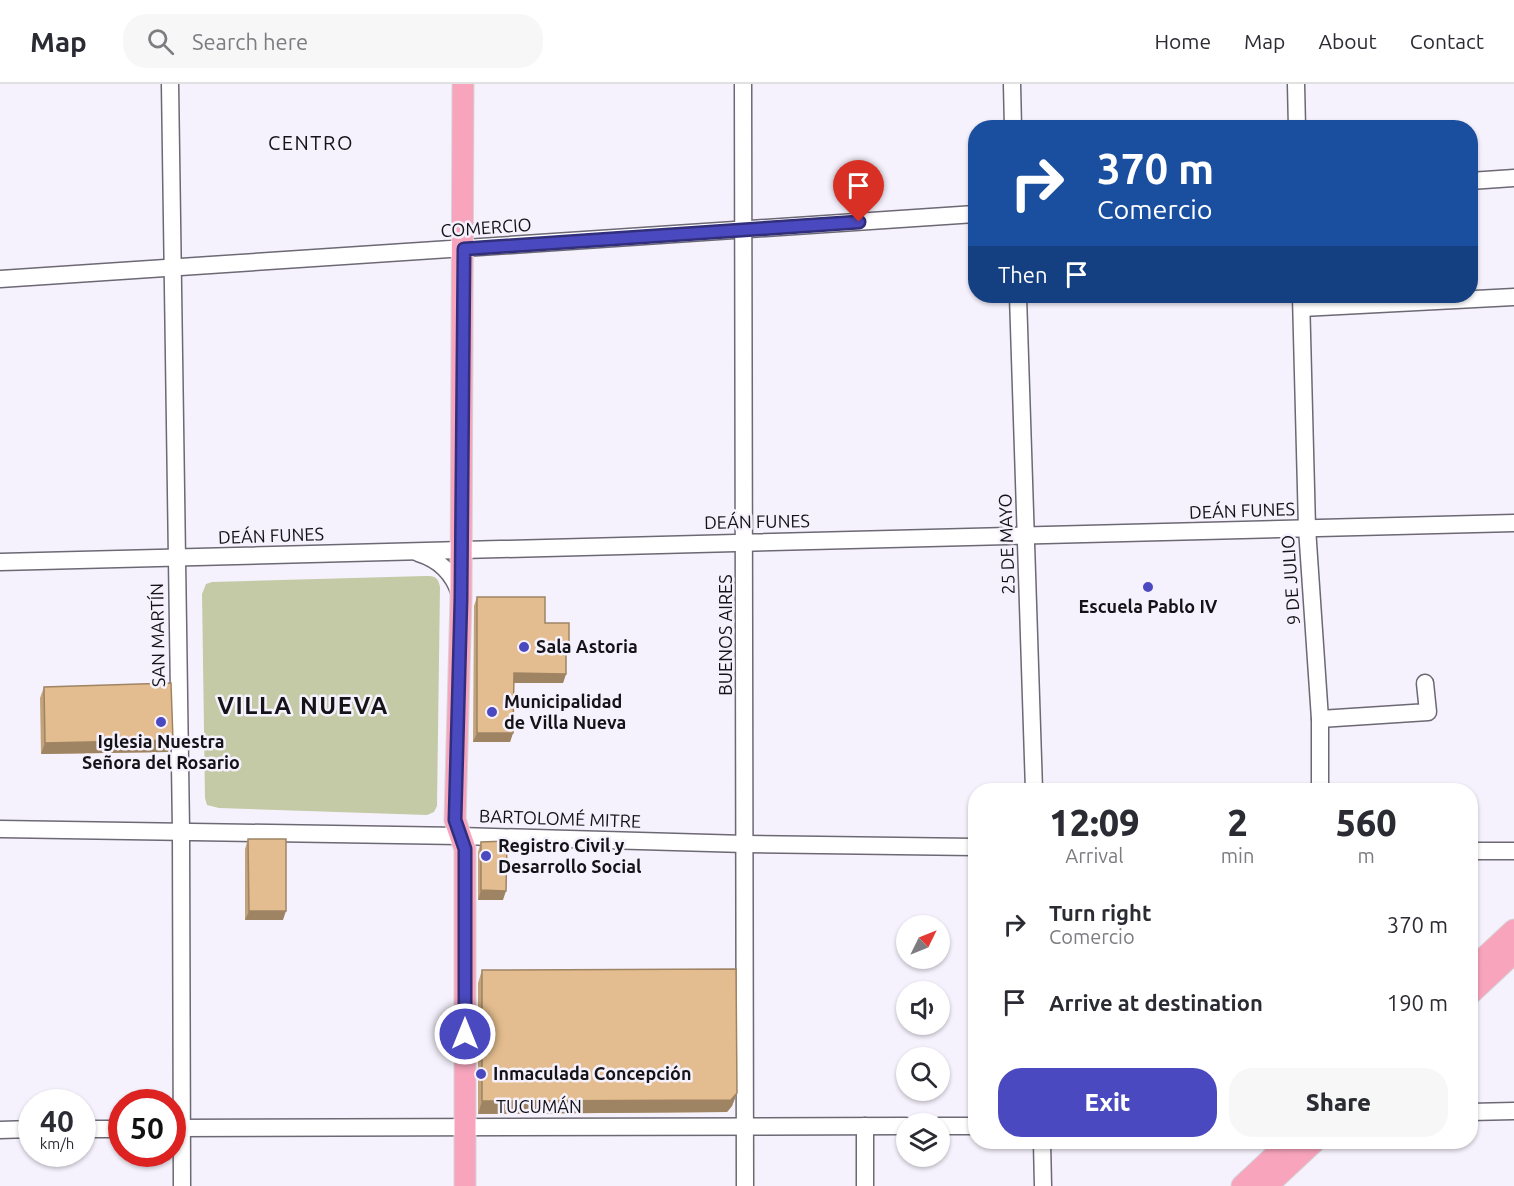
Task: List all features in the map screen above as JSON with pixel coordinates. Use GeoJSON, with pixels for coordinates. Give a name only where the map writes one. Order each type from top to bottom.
{"type":"FeatureCollection","features":[{"type":"Feature","properties":{"kind":"main road"},"geometry":{"type":"LineString","coordinates":[[463,84],[462,550],[455,820],[465,849],[465,1186]]}},
{"type":"Feature","properties":{"kind":"main road"},"geometry":{"type":"LineString","coordinates":[[1478,964],[1514,930]]}},
{"type":"Feature","properties":{"kind":"main road"},"geometry":{"type":"LineString","coordinates":[[1478,987],[1514,953]]}},
{"type":"Feature","properties":{"kind":"main road"},"geometry":{"type":"LineString","coordinates":[[1242,1186],[1282,1149]]}},
{"type":"Feature","properties":{"kind":"main road"},"geometry":{"type":"LineString","coordinates":[[1268,1186],[1307,1149]]}},
{"type":"Feature","properties":{"kind":"street","name":"SAN MARTÍN"},"geometry":{"type":"LineString","coordinates":[[171,84],[181,831],[178,1089]]}},
{"type":"Feature","properties":{"kind":"street","name":"BUENOS AIRES"},"geometry":{"type":"LineString","coordinates":[[743,84],[745,1186]]}},
{"type":"Feature","properties":{"kind":"street"},"geometry":{"type":"LineString","coordinates":[[1012,84],[1013,120]]}},
{"type":"Feature","properties":{"kind":"street"},"geometry":{"type":"LineString","coordinates":[[1296,84],[1297,120]]}},
{"type":"Feature","properties":{"kind":"street"},"geometry":{"type":"LineString","coordinates":[[1478,180],[1514,178]]}},
{"type":"Feature","properties":{"kind":"street","name":"COMERCIO"},"geometry":{"type":"LineString","coordinates":[[0,279],[968,214]]}},
{"type":"Feature","properties":{"kind":"street"},"geometry":{"type":"LineString","coordinates":[[1478,298],[1514,297]]}},
{"type":"Feature","properties":{"kind":"street","name":"25 DE MAYO"},"geometry":{"type":"LineString","coordinates":[[1018,303],[1034,783]]}},
{"type":"Feature","properties":{"kind":"street","name":"9 DE JULIO"},"geometry":{"type":"LineString","coordinates":[[1301,303],[1307,528],[1320,719],[1320,783]]}},
{"type":"Feature","properties":{"kind":"street","name":"DEÁN FUNES"},"geometry":{"type":"LineString","coordinates":[[0,562],[1514,523]]}},
{"type":"Feature","properties":{"kind":"street"},"geometry":{"type":"LineString","coordinates":[[413,551],[433,559],[448,570],[461,598]]}},
{"type":"Feature","properties":{"kind":"street"},"geometry":{"type":"LineString","coordinates":[[1320,719],[1428,712],[1425,683]]}},
{"type":"Feature","properties":{"kind":"street","name":"BARTOLOMÉ MITRE"},"geometry":{"type":"LineString","coordinates":[[0,829],[968,847]]}},
{"type":"Feature","properties":{"kind":"street"},"geometry":{"type":"LineString","coordinates":[[1478,852],[1514,851]]}},
{"type":"Feature","properties":{"kind":"street"},"geometry":{"type":"LineString","coordinates":[[1478,1112],[1514,1111]]}},
{"type":"Feature","properties":{"kind":"street"},"geometry":{"type":"LineString","coordinates":[[865,1126],[865,1186]]}},
{"type":"Feature","properties":{"kind":"street","name":"TUCUMÁN"},"geometry":{"type":"LineString","coordinates":[[186,1128],[896,1126]]}},
{"type":"Feature","properties":{"kind":"street"},"geometry":{"type":"LineString","coordinates":[[950,1126],[968,1126]]}},
{"type":"Feature","properties":{"kind":"street"},"geometry":{"type":"LineString","coordinates":[[0,1130],[18,1129]]}},
{"type":"Feature","properties":{"kind":"street"},"geometry":{"type":"LineString","coordinates":[[1042,1149],[1043,1186]]}},
{"type":"Feature","properties":{"kind":"street","name":"SAN MARTÍN"},"geometry":{"type":"LineString","coordinates":[[180,1167],[182,1186]]}},
{"type":"Feature","properties":{"kind":"green space"},"geometry":{"type":"Polygon","coordinates":[[[425,576],[436,578],[440,587],[437,806],[434,812],[427,815],[219,808],[207,805],[205,798],[202,594],[206,584],[425,576]]]}},
{"type":"Feature","properties":{"kind":"building"},"geometry":{"type":"Polygon","coordinates":[[[477,597],[545,597],[545,623],[569,623],[566,674],[514,673],[513,733],[477,733],[477,597]]]}},
{"type":"Feature","properties":{"kind":"building"},"geometry":{"type":"Polygon","coordinates":[[[171,683],[173,740],[45,743],[44,687],[171,683]]]}},
{"type":"Feature","properties":{"kind":"building"},"geometry":{"type":"Polygon","coordinates":[[[248,839],[286,839],[286,911],[249,911],[248,839]]]}},
{"type":"Feature","properties":{"kind":"building"},"geometry":{"type":"Polygon","coordinates":[[[507,841],[506,891],[481,890],[481,842],[507,841]]]}},
{"type":"Feature","properties":{"kind":"building"},"geometry":{"type":"Polygon","coordinates":[[[736,969],[737,1093],[731,1100],[482,1101],[482,970],[736,969]]]}},
{"type":"Feature","properties":{"kind":"place","name":"Escuela Pablo IV"},"geometry":{"type":"Point","coordinates":[1148,587]}},
{"type":"Feature","properties":{"kind":"place","name":"Sala Astoria"},"geometry":{"type":"Point","coordinates":[524,647]}},
{"type":"Feature","properties":{"kind":"place","name":"Municipalidad de Villa Nueva"},"geometry":{"type":"Point","coordinates":[492,712]}},
{"type":"Feature","properties":{"kind":"place","name":"Iglesia Nuestra Señora del Rosario"},"geometry":{"type":"Point","coordinates":[161,722]}},
{"type":"Feature","properties":{"kind":"place","name":"Registro Civil y Desarrollo Social"},"geometry":{"type":"Point","coordinates":[486,856]}},
{"type":"Feature","properties":{"kind":"place","name":"Inmaculada Concepción"},"geometry":{"type":"Point","coordinates":[481,1074]}},
{"type":"Feature","properties":{"kind":"district","name":"CENTRO"},"geometry":{"type":"Point","coordinates":[311,143]}},
{"type":"Feature","properties":{"kind":"district","name":"VILLA NUEVA"},"geometry":{"type":"Point","coordinates":[303,706]}},
{"type":"Feature","properties":{"kind":"route"},"geometry":{"type":"LineString","coordinates":[[465,1034],[465,849],[455,820],[461,598],[464,249],[859,222]]}}]}
